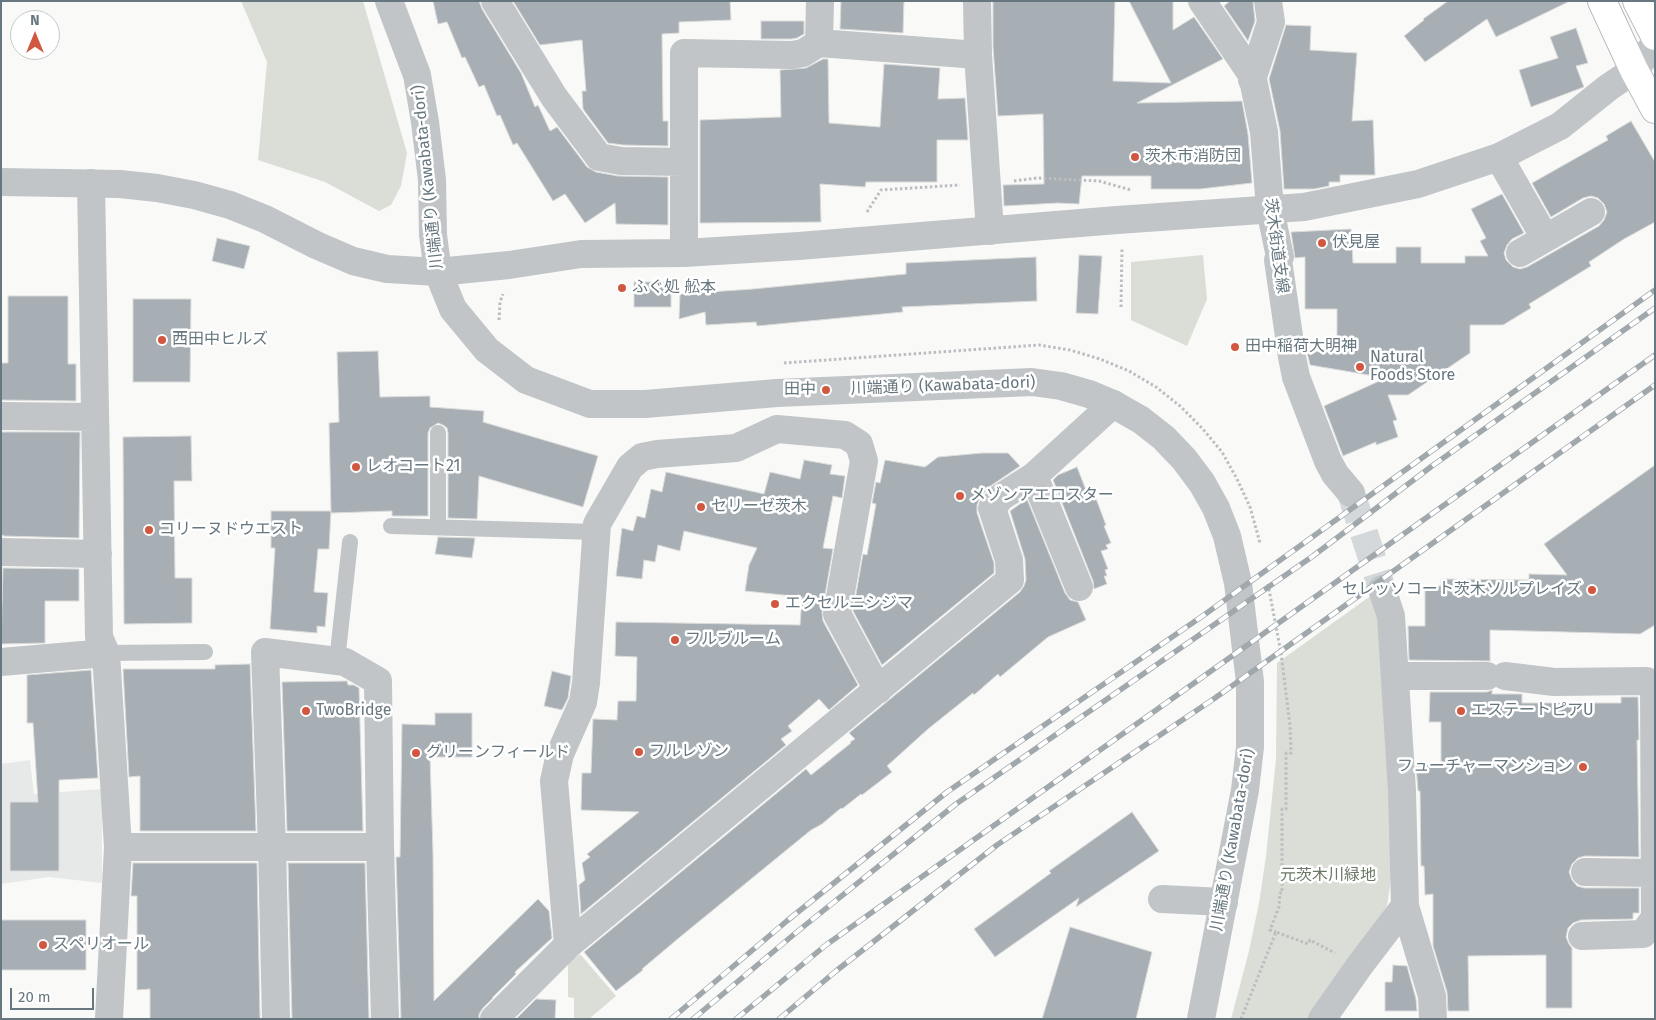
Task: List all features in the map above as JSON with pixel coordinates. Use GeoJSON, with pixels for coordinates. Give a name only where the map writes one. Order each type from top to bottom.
{"type":"FeatureCollection","features":[{"type":"Feature","properties":{"kind":"main road"},"geometry":{"type":"LineString","coordinates":[[1602,1],[1634,70],[1655,109]]}},
{"type":"Feature","properties":{"kind":"main road"},"geometry":{"type":"LineString","coordinates":[[1637,1],[1655,36]]}},
{"type":"Feature","properties":{"kind":"street","name":"川端通り (Kawabata-dori)"},"geometry":{"type":"LineString","coordinates":[[389,1],[417,75],[425,122],[438,272],[453,309],[487,350],[526,380],[590,404],[645,404],[777,393],[1032,382],[1061,386],[1089,394],[1113,404],[1141,420],[1164,438],[1184,459],[1202,483],[1216,508],[1227,536],[1238,583],[1250,682],[1250,747],[1245,790],[1201,1019]]}},
{"type":"Feature","properties":{"kind":"street"},"geometry":{"type":"LineString","coordinates":[[495,1],[554,97],[599,157],[621,161],[684,162]]}},
{"type":"Feature","properties":{"kind":"street"},"geometry":{"type":"LineString","coordinates":[[819,43],[820,1]]}},
{"type":"Feature","properties":{"kind":"street"},"geometry":{"type":"LineString","coordinates":[[977,1],[978,55],[990,231]]}},
{"type":"Feature","properties":{"kind":"street","name":"茨木街道支線"},"geometry":{"type":"LineString","coordinates":[[1202,1],[1252,75],[1264,132],[1270,209],[1280,258],[1278,260],[1296,377],[1328,461],[1335,474],[1351,493]]}},
{"type":"Feature","properties":{"kind":"street"},"geometry":{"type":"LineString","coordinates":[[1252,80],[1271,22],[1268,1]]}},
{"type":"Feature","properties":{"kind":"street"},"geometry":{"type":"LineString","coordinates":[[684,253],[684,53],[792,55],[803,53],[819,43],[978,55]]}},
{"type":"Feature","properties":{"kind":"street"},"geometry":{"type":"LineString","coordinates":[[1,182],[91,183],[157,188],[203,197],[266,219],[353,261],[387,269],[438,272],[510,265],[581,254],[684,253],[799,246],[1304,207],[1418,184],[1499,157],[1560,126],[1609,87],[1634,70],[1655,44]]}},
{"type":"Feature","properties":{"kind":"street"},"geometry":{"type":"LineString","coordinates":[[1499,157],[1545,238]]}},
{"type":"Feature","properties":{"kind":"street"},"geometry":{"type":"LineString","coordinates":[[91,183],[99,637],[106,653],[118,847],[109,1019]]}},
{"type":"Feature","properties":{"kind":"street"},"geometry":{"type":"LineString","coordinates":[[1520,253],[1591,212]]}},
{"type":"Feature","properties":{"kind":"street"},"geometry":{"type":"LineString","coordinates":[[777,393],[777,429]]}},
{"type":"Feature","properties":{"kind":"street"},"geometry":{"type":"LineString","coordinates":[[494,1019],[568,945],[1010,580],[1009,560],[992,508],[1001,497],[1034,476],[1113,404]]}},
{"type":"Feature","properties":{"kind":"street"},"geometry":{"type":"LineString","coordinates":[[1,416],[95,417]]}},
{"type":"Feature","properties":{"kind":"street"},"geometry":{"type":"LineString","coordinates":[[568,945],[554,781],[560,754],[583,702],[586,683],[597,524],[630,467],[642,458],[657,454],[736,448],[777,429],[845,435],[859,444],[864,461],[837,614],[878,690]]}},
{"type":"Feature","properties":{"kind":"street"},"geometry":{"type":"LineString","coordinates":[[1034,476],[1079,587]]}},
{"type":"Feature","properties":{"kind":"street"},"geometry":{"type":"LineString","coordinates":[[1,552],[98,554]]}},
{"type":"Feature","properties":{"kind":"street"},"geometry":{"type":"LineString","coordinates":[[1382,589],[1391,616],[1402,791],[1405,906],[1432,996],[1433,1019]]}},
{"type":"Feature","properties":{"kind":"street"},"geometry":{"type":"LineString","coordinates":[[276,1019],[265,652],[345,662],[378,681],[385,1019]]}},
{"type":"Feature","properties":{"kind":"street"},"geometry":{"type":"LineString","coordinates":[[1,662],[106,653]]}},
{"type":"Feature","properties":{"kind":"street"},"geometry":{"type":"LineString","coordinates":[[1395,676],[1496,676],[1554,682],[1647,681],[1654,686],[1655,919],[1643,934],[1582,936]]}},
{"type":"Feature","properties":{"kind":"street"},"geometry":{"type":"LineString","coordinates":[[118,847],[380,847]]}},
{"type":"Feature","properties":{"kind":"street"},"geometry":{"type":"LineString","coordinates":[[1585,872],[1654,873]]}},
{"type":"Feature","properties":{"kind":"street"},"geometry":{"type":"LineString","coordinates":[[1162,899],[1224,902]]}},
{"type":"Feature","properties":{"kind":"street"},"geometry":{"type":"LineString","coordinates":[[1322,1019],[1405,906]]}},
{"type":"Feature","properties":{"kind":"lane"},"geometry":{"type":"LineString","coordinates":[[438,433],[438,527]]}},
{"type":"Feature","properties":{"kind":"lane"},"geometry":{"type":"LineString","coordinates":[[391,526],[596,532]]}},
{"type":"Feature","properties":{"kind":"lane"},"geometry":{"type":"LineString","coordinates":[[337,661],[350,542]]}},
{"type":"Feature","properties":{"kind":"lane"},"geometry":{"type":"LineString","coordinates":[[106,653],[205,652]]}},
{"type":"Feature","properties":{"kind":"path"},"geometry":{"type":"LineString","coordinates":[[1121,306],[1122,243]]}},
{"type":"Feature","properties":{"kind":"path"},"geometry":{"type":"LineString","coordinates":[[1241,1019],[1276,932],[1308,944],[1310,940],[1360,965]]}},
{"type":"Feature","properties":{"kind":"shaded area"},"geometry":{"type":"Polygon","coordinates":[[[30,760],[34,794],[102,789],[102,883],[49,877],[1,884],[1,764],[30,760]]]}},
{"type":"Feature","properties":{"kind":"green space"},"geometry":{"type":"Polygon","coordinates":[[[241,1],[363,1],[407,153],[401,186],[391,205],[379,211],[325,182],[258,160],[267,62],[241,1]]]}},
{"type":"Feature","properties":{"kind":"green space"},"geometry":{"type":"Polygon","coordinates":[[[1203,255],[1207,299],[1187,346],[1131,320],[1131,262],[1203,255]]]}},
{"type":"Feature","properties":{"kind":"green space","name":"元茨木川緑地"},"geometry":{"type":"Polygon","coordinates":[[[1376,592],[1384,623],[1392,872],[1387,906],[1368,937],[1309,1019],[1231,1019],[1249,951],[1266,856],[1276,759],[1277,663],[1376,592]]]}},
{"type":"Feature","properties":{"kind":"green space"},"geometry":{"type":"Polygon","coordinates":[[[580,954],[616,996],[589,1019],[574,1019],[574,998],[568,997],[568,963],[580,954]]]}},
{"type":"Feature","properties":{"kind":"building"},"geometry":{"type":"Polygon","coordinates":[[[433,1],[479,1],[521,73],[535,107],[538,105],[550,131],[557,127],[587,167],[596,172],[618,176],[668,177],[668,225],[616,224],[615,203],[585,223],[565,194],[553,201],[517,143],[513,145],[500,115],[497,116],[484,85],[479,87],[465,57],[462,58],[447,22],[438,24],[433,1]]]}},
{"type":"Feature","properties":{"kind":"building"},"geometry":{"type":"Polygon","coordinates":[[[513,1],[730,1],[731,20],[679,22],[679,33],[662,34],[663,121],[668,121],[668,146],[623,145],[608,143],[583,109],[582,91],[586,91],[582,40],[540,45],[513,1]]]}},
{"type":"Feature","properties":{"kind":"building"},"geometry":{"type":"Polygon","coordinates":[[[841,1],[904,1],[903,33],[840,29],[841,1]]]}},
{"type":"Feature","properties":{"kind":"building"},"geometry":{"type":"Polygon","coordinates":[[[993,1],[1115,1],[1113,81],[1171,83],[1129,1],[1173,1],[1173,30],[1194,17],[1223,59],[1137,103],[1242,101],[1248,134],[1252,183],[1200,189],[1151,189],[1151,176],[1082,176],[1079,204],[1058,203],[1004,206],[1003,185],[1044,184],[1043,114],[998,116],[993,47],[993,1]]]}},
{"type":"Feature","properties":{"kind":"building"},"geometry":{"type":"Polygon","coordinates":[[[1230,1],[1253,1],[1255,21],[1248,41],[1224,6],[1230,1]]]}},
{"type":"Feature","properties":{"kind":"building"},"geometry":{"type":"Polygon","coordinates":[[[1448,1],[1570,1],[1496,37],[1487,19],[1425,62],[1404,36],[1448,1]]]}},
{"type":"Feature","properties":{"kind":"building"},"geometry":{"type":"Polygon","coordinates":[[[761,21],[804,21],[804,34],[791,39],[761,39],[761,21]]]}},
{"type":"Feature","properties":{"kind":"building"},"geometry":{"type":"Polygon","coordinates":[[[1286,25],[1311,26],[1310,50],[1357,53],[1352,121],[1373,120],[1375,175],[1340,175],[1340,182],[1329,182],[1329,186],[1314,189],[1284,189],[1280,131],[1269,79],[1286,25]]]}},
{"type":"Feature","properties":{"kind":"building"},"geometry":{"type":"Polygon","coordinates":[[[1576,28],[1588,63],[1576,66],[1584,87],[1531,107],[1519,70],[1558,58],[1550,37],[1576,28]]]}},
{"type":"Feature","properties":{"kind":"building"},"geometry":{"type":"Polygon","coordinates":[[[823,59],[828,59],[829,123],[880,127],[884,64],[940,68],[938,99],[965,98],[968,140],[937,140],[937,182],[866,182],[865,187],[820,184],[821,222],[700,223],[700,120],[781,117],[780,70],[806,68],[823,59]]]}},
{"type":"Feature","properties":{"kind":"building"},"geometry":{"type":"Polygon","coordinates":[[[1631,121],[1655,162],[1655,222],[1624,239],[1589,262],[1591,266],[1529,304],[1531,308],[1503,325],[1470,325],[1470,353],[1408,395],[1388,395],[1397,420],[1393,421],[1398,437],[1376,445],[1376,442],[1343,456],[1324,406],[1386,378],[1310,365],[1307,352],[1337,351],[1337,309],[1305,309],[1305,257],[1295,258],[1291,232],[1351,229],[1353,263],[1396,263],[1396,247],[1421,247],[1421,263],[1465,263],[1465,256],[1488,256],[1480,241],[1486,238],[1471,209],[1502,194],[1524,233],[1512,239],[1507,245],[1504,253],[1506,260],[1513,267],[1520,269],[1527,267],[1599,226],[1607,212],[1604,204],[1598,198],[1591,196],[1583,198],[1551,217],[1532,183],[1608,140],[1606,136],[1631,121]]]}},
{"type":"Feature","properties":{"kind":"building"},"geometry":{"type":"Polygon","coordinates":[[[217,238],[250,246],[244,269],[212,261],[217,238]]]}},
{"type":"Feature","properties":{"kind":"building"},"geometry":{"type":"Polygon","coordinates":[[[1079,255],[1102,256],[1098,314],[1076,313],[1079,255]]]}},
{"type":"Feature","properties":{"kind":"building"},"geometry":{"type":"Polygon","coordinates":[[[1036,257],[1037,301],[902,307],[903,312],[757,326],[756,322],[706,325],[705,312],[679,319],[680,294],[906,274],[906,263],[1036,257]]]}},
{"type":"Feature","properties":{"kind":"building"},"geometry":{"type":"Polygon","coordinates":[[[634,282],[671,282],[671,307],[634,307],[634,282]]]}},
{"type":"Feature","properties":{"kind":"building"},"geometry":{"type":"Polygon","coordinates":[[[8,296],[68,296],[68,364],[76,364],[76,401],[1,400],[1,363],[8,363],[8,296]]]}},
{"type":"Feature","properties":{"kind":"building","name":"西田中ヒルズ"},"geometry":{"type":"Polygon","coordinates":[[[133,299],[191,299],[190,382],[133,382],[133,299]]]}},
{"type":"Feature","properties":{"kind":"building"},"geometry":{"type":"Polygon","coordinates":[[[378,351],[380,397],[430,396],[430,407],[484,411],[483,422],[598,456],[583,507],[479,476],[477,519],[448,518],[448,433],[447,428],[438,423],[430,428],[428,433],[428,516],[392,516],[392,511],[331,513],[329,423],[339,422],[337,352],[378,351]]]}},
{"type":"Feature","properties":{"kind":"building"},"geometry":{"type":"Polygon","coordinates":[[[1,432],[80,432],[79,538],[1,535],[1,432]]]}},
{"type":"Feature","properties":{"kind":"building","name":"コリーヌドウエスト"},"geometry":{"type":"Polygon","coordinates":[[[191,436],[192,481],[174,481],[175,578],[192,578],[192,623],[124,624],[123,437],[191,436]]]}},
{"type":"Feature","properties":{"kind":"building"},"geometry":{"type":"Polygon","coordinates":[[[1008,453],[1020,466],[989,487],[977,505],[977,513],[994,563],[994,573],[882,665],[853,611],[863,554],[867,555],[876,504],[872,503],[876,482],[880,483],[885,460],[925,467],[938,457],[1008,453]]]}},
{"type":"Feature","properties":{"kind":"building"},"geometry":{"type":"Polygon","coordinates":[[[804,460],[832,465],[830,474],[845,476],[842,498],[833,496],[823,548],[833,549],[822,612],[823,621],[858,685],[829,710],[819,699],[788,726],[792,731],[781,739],[786,745],[581,914],[579,885],[585,880],[582,863],[590,857],[587,854],[639,812],[581,810],[582,773],[591,773],[593,719],[617,720],[618,701],[636,701],[637,657],[615,656],[616,622],[800,625],[802,597],[745,591],[749,565],[757,548],[684,531],[680,551],[658,545],[655,562],[644,560],[642,579],[616,576],[622,528],[633,531],[637,516],[645,518],[651,489],[662,492],[666,472],[764,494],[770,472],[800,479],[804,460]]]}},
{"type":"Feature","properties":{"kind":"building"},"geometry":{"type":"Polygon","coordinates":[[[1655,465],[1655,625],[1640,634],[1490,630],[1490,661],[1409,660],[1408,626],[1425,626],[1425,586],[1441,586],[1441,579],[1529,580],[1529,574],[1567,575],[1544,544],[1655,465]]]}},
{"type":"Feature","properties":{"kind":"building"},"geometry":{"type":"Polygon","coordinates":[[[1077,467],[1086,490],[1092,488],[1111,543],[1106,545],[1108,549],[1101,551],[1108,569],[1105,570],[1107,576],[1104,576],[1107,584],[1094,589],[1093,581],[1053,480],[1058,475],[1077,467]]]}},
{"type":"Feature","properties":{"kind":"building"},"geometry":{"type":"Polygon","coordinates":[[[1027,499],[1065,593],[1070,600],[1078,602],[1086,620],[1048,637],[1000,677],[998,674],[974,695],[973,693],[928,729],[887,766],[892,772],[841,808],[822,824],[811,830],[616,991],[584,952],[806,769],[811,775],[851,743],[855,739],[849,733],[1020,592],[1026,580],[1025,559],[1010,511],[1027,499]]]}},
{"type":"Feature","properties":{"kind":"building"},"geometry":{"type":"Polygon","coordinates":[[[271,511],[331,511],[329,549],[318,549],[314,592],[328,593],[325,627],[317,626],[317,633],[270,629],[275,548],[271,548],[271,511]]]}},
{"type":"Feature","properties":{"kind":"building"},"geometry":{"type":"Polygon","coordinates":[[[438,537],[475,538],[472,558],[435,554],[438,537]]]}},
{"type":"Feature","properties":{"kind":"building"},"geometry":{"type":"Polygon","coordinates":[[[3,568],[79,569],[79,601],[45,601],[45,643],[1,644],[3,568]]]}},
{"type":"Feature","properties":{"kind":"building"},"geometry":{"type":"Polygon","coordinates":[[[250,664],[256,831],[140,831],[140,776],[129,777],[123,669],[215,669],[215,665],[250,664]]]}},
{"type":"Feature","properties":{"kind":"building"},"geometry":{"type":"Polygon","coordinates":[[[91,670],[98,778],[59,780],[59,871],[10,871],[10,802],[38,802],[33,723],[27,723],[27,675],[91,670]]]}},
{"type":"Feature","properties":{"kind":"building"},"geometry":{"type":"Polygon","coordinates":[[[552,671],[571,676],[568,698],[562,710],[544,706],[552,671]]]}},
{"type":"Feature","properties":{"kind":"building"},"geometry":{"type":"Polygon","coordinates":[[[347,681],[348,685],[354,685],[359,688],[363,831],[287,831],[282,682],[347,681]]]}},
{"type":"Feature","properties":{"kind":"building"},"geometry":{"type":"Polygon","coordinates":[[[1492,690],[1492,694],[1522,694],[1522,703],[1621,703],[1621,697],[1638,697],[1639,857],[1585,856],[1578,858],[1572,864],[1569,872],[1577,886],[1584,888],[1639,888],[1639,913],[1633,913],[1633,919],[1581,920],[1573,923],[1568,928],[1566,937],[1572,948],[1572,1008],[1546,1008],[1546,955],[1468,956],[1469,1011],[1448,1011],[1447,992],[1433,946],[1433,894],[1425,895],[1424,866],[1421,866],[1420,791],[1418,791],[1416,765],[1441,765],[1441,722],[1429,722],[1430,692],[1487,692],[1492,690]]]}},
{"type":"Feature","properties":{"kind":"building"},"geometry":{"type":"Polygon","coordinates":[[[435,713],[472,713],[472,757],[430,757],[434,1001],[538,899],[549,911],[552,938],[515,972],[516,974],[483,1008],[479,1014],[479,1019],[401,1019],[396,857],[400,857],[402,724],[435,725],[435,713]]]}},
{"type":"Feature","properties":{"kind":"building"},"geometry":{"type":"Polygon","coordinates":[[[1132,812],[1159,851],[1076,907],[1079,898],[995,957],[974,929],[1051,873],[1049,871],[1132,812]]]}},
{"type":"Feature","properties":{"kind":"building"},"geometry":{"type":"Polygon","coordinates":[[[133,863],[257,863],[260,1019],[150,1019],[150,989],[137,990],[137,896],[131,896],[133,863]]]}},
{"type":"Feature","properties":{"kind":"building"},"geometry":{"type":"Polygon","coordinates":[[[288,863],[365,863],[369,1019],[292,1019],[288,863]]]}},
{"type":"Feature","properties":{"kind":"building","name":"スペリオール"},"geometry":{"type":"Polygon","coordinates":[[[1,920],[86,920],[86,970],[1,970],[1,920]]]}},
{"type":"Feature","properties":{"kind":"building"},"geometry":{"type":"Polygon","coordinates":[[[1070,927],[1152,952],[1136,1019],[1042,1019],[1070,927]]]}},
{"type":"Feature","properties":{"kind":"building"},"geometry":{"type":"Polygon","coordinates":[[[1393,965],[1407,966],[1416,999],[1417,1011],[1385,1011],[1385,982],[1392,982],[1393,965]]]}},
{"type":"Feature","properties":{"kind":"building"},"geometry":{"type":"Polygon","coordinates":[[[536,999],[556,1000],[555,1019],[516,1019],[536,999]]]}},
{"type":"Feature","properties":{"kind":"tunnel"},"geometry":{"type":"LineString","coordinates":[[1351,493],[1382,589]]}},
{"type":"Feature","properties":{"kind":"railway"},"geometry":{"type":"LineString","coordinates":[[671,1019],[788,920],[947,792],[1204,615],[1655,290]]}},
{"type":"Feature","properties":{"kind":"railway"},"geometry":{"type":"LineString","coordinates":[[693,1019],[798,931],[956,804],[1313,556],[1432,466],[1655,308]]}},
{"type":"Feature","properties":{"kind":"railway"},"geometry":{"type":"LineString","coordinates":[[736,1019],[826,945],[1655,355]]}},
{"type":"Feature","properties":{"kind":"railway"},"geometry":{"type":"LineString","coordinates":[[779,1019],[836,971],[997,845],[1215,698],[1655,385]]}},
{"type":"Feature","properties":{"kind":"place","name":"茨木市消防団"},"geometry":{"type":"Point","coordinates":[1135,157]}},
{"type":"Feature","properties":{"kind":"place","name":"伏見屋"},"geometry":{"type":"Point","coordinates":[1322,243]}},
{"type":"Feature","properties":{"kind":"place","name":"ふぐ処 舩本"},"geometry":{"type":"Point","coordinates":[622,288]}},
{"type":"Feature","properties":{"kind":"place","name":"西田中ヒルズ"},"geometry":{"type":"Point","coordinates":[162,340]}},
{"type":"Feature","properties":{"kind":"place","name":"田中稲荷大明神"},"geometry":{"type":"Point","coordinates":[1235,347]}},
{"type":"Feature","properties":{"kind":"place","name":"Natural Foods Store"},"geometry":{"type":"Point","coordinates":[1360,367]}},
{"type":"Feature","properties":{"kind":"place","name":"田中"},"geometry":{"type":"Point","coordinates":[826,390]}},
{"type":"Feature","properties":{"kind":"place","name":"レオコート21"},"geometry":{"type":"Point","coordinates":[356,467]}},
{"type":"Feature","properties":{"kind":"place","name":"メゾンアエロスター"},"geometry":{"type":"Point","coordinates":[960,496]}},
{"type":"Feature","properties":{"kind":"place","name":"セリーゼ茨木"},"geometry":{"type":"Point","coordinates":[701,507]}},
{"type":"Feature","properties":{"kind":"place","name":"コリーヌドウエスト"},"geometry":{"type":"Point","coordinates":[149,530]}},
{"type":"Feature","properties":{"kind":"place","name":"セレッソコート茨木ソルプレイズ"},"geometry":{"type":"Point","coordinates":[1592,590]}},
{"type":"Feature","properties":{"kind":"place","name":"エクセルニシジマ"},"geometry":{"type":"Point","coordinates":[775,604]}},
{"type":"Feature","properties":{"kind":"place","name":"フルブルーム"},"geometry":{"type":"Point","coordinates":[675,640]}},
{"type":"Feature","properties":{"kind":"place","name":"TwoBridge"},"geometry":{"type":"Point","coordinates":[306,711]}},
{"type":"Feature","properties":{"kind":"place","name":"エステートピアU"},"geometry":{"type":"Point","coordinates":[1461,711]}},
{"type":"Feature","properties":{"kind":"place","name":"フルレゾン"},"geometry":{"type":"Point","coordinates":[639,752]}},
{"type":"Feature","properties":{"kind":"place","name":"グリーンフィールド"},"geometry":{"type":"Point","coordinates":[416,753]}},
{"type":"Feature","properties":{"kind":"place","name":"フューチャーマンション"},"geometry":{"type":"Point","coordinates":[1583,767]}},
{"type":"Feature","properties":{"kind":"place","name":"スペリオール"},"geometry":{"type":"Point","coordinates":[43,945]}}]}
